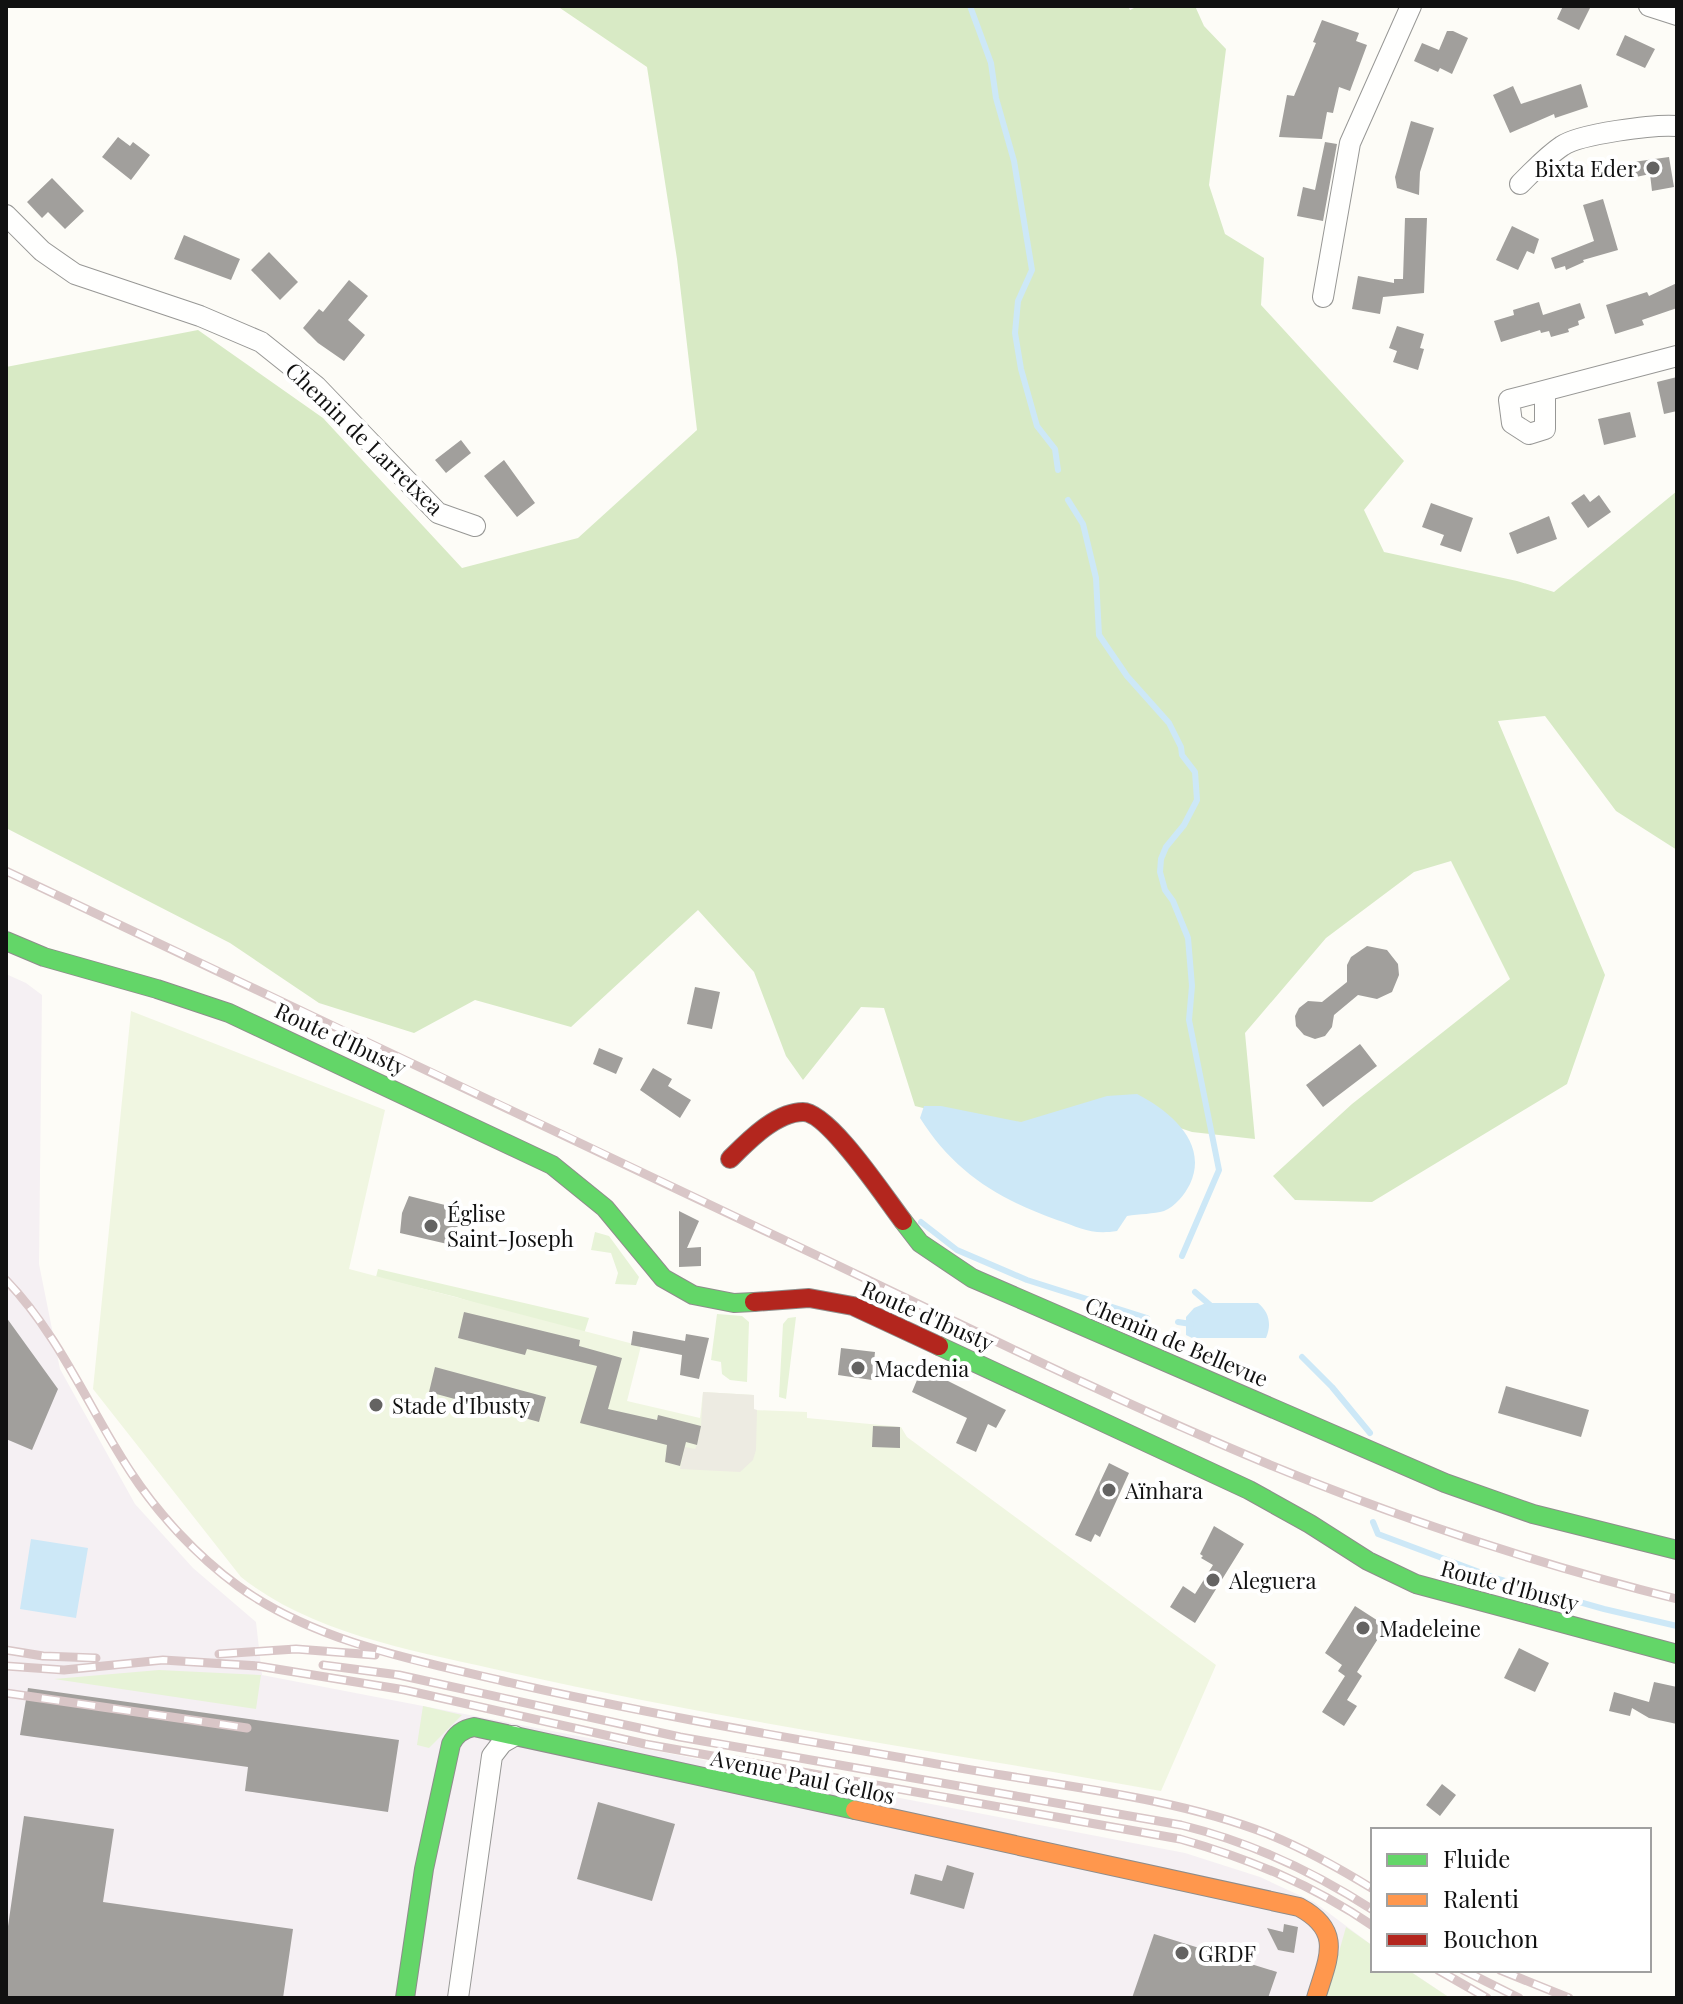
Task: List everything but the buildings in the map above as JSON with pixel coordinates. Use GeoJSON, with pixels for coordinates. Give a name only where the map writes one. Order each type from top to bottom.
{"type":"FeatureCollection","features":[{"type":"Feature","properties":{"kind":"street"},"geometry":{"type":"LineString","coordinates":[[1323,297],[1350,143],[1411,6]]}},
{"type":"Feature","properties":{"kind":"street"},"geometry":{"type":"LineString","coordinates":[[1649,6],[1677,15]]}},
{"type":"Feature","properties":{"kind":"street"},"geometry":{"type":"LineString","coordinates":[[1520,184],[1564,144],[1615,131],[1663,124],[1677,126]]}},
{"type":"Feature","properties":{"kind":"street","name":"Chemin de Larretxea"},"geometry":{"type":"LineString","coordinates":[[6,215],[42,251],[75,274],[200,316],[261,342],[316,386],[438,513],[475,526]]}},
{"type":"Feature","properties":{"kind":"street"},"geometry":{"type":"LineString","coordinates":[[1545,391],[1677,356]]}},
{"type":"Feature","properties":{"kind":"street","name":"Route d'Ibusty"},"geometry":{"type":"LineString","coordinates":[[6,941],[44,957],[229,1013],[552,1165],[605,1208],[663,1278],[693,1295],[734,1303],[809,1298],[853,1306],[1249,1490],[1368,1561],[1416,1584],[1677,1654]]}},
{"type":"Feature","properties":{"kind":"street","name":"Chemin de Bellevue"},"geometry":{"type":"LineString","coordinates":[[730,1159],[743,1145],[784,1117],[810,1112],[824,1120],[837,1135],[920,1243],[972,1278],[1445,1483],[1533,1514],[1677,1550]]}},
{"type":"Feature","properties":{"kind":"street","name":"Avenue Paul Gellos"},"geometry":{"type":"LineString","coordinates":[[405,1998],[424,1869],[451,1744],[456,1734],[464,1728],[474,1727],[1299,1907],[1316,1914],[1326,1924],[1330,1934],[1329,1950],[1316,1998]]}},
{"type":"Feature","properties":{"kind":"street"},"geometry":{"type":"LineString","coordinates":[[458,1998],[492,1756],[502,1743],[514,1736]]}},
{"type":"Feature","properties":{"kind":"shaded area"},"geometry":{"type":"Polygon","coordinates":[[[6,974],[42,995],[39,1264],[60,1369],[135,1504],[193,1568],[256,1622],[262,1675],[1185,1853],[1260,1877],[1314,1902],[1371,1945],[1371,1972],[1411,1972],[1450,1998],[6,1998],[6,974]]]}},
{"type":"Feature","properties":{"kind":"shaded area"},"geometry":{"type":"Polygon","coordinates":[[[703,1392],[754,1395],[754,1409],[757,1410],[756,1450],[753,1460],[740,1472],[680,1469],[685,1447],[695,1449],[697,1445],[703,1392]]]}},
{"type":"Feature","properties":{"kind":"green space"},"geometry":{"type":"Polygon","coordinates":[[[557,6],[1128,6],[1130,10],[1138,6],[1195,6],[1204,26],[1226,49],[1209,185],[1225,234],[1264,258],[1261,305],[1404,461],[1364,510],[1384,552],[1554,592],[1677,491],[1677,850],[1616,811],[1545,716],[1498,721],[1605,975],[1567,1084],[1372,1202],[1295,1200],[1273,1176],[1352,1104],[1510,979],[1451,861],[1414,872],[1326,938],[1245,1033],[1255,1139],[1192,1132],[1114,1106],[1020,1132],[915,1106],[884,1008],[861,1007],[803,1080],[786,1056],[754,972],[698,910],[571,1027],[475,1000],[414,1033],[319,1003],[230,943],[6,828],[6,367],[198,330],[323,418],[462,568],[578,538],[697,430],[677,259],[647,67],[557,6]]]}},
{"type":"Feature","properties":{"kind":"green space","name":"Stade d'Ibusty"},"geometry":{"type":"Polygon","coordinates":[[[131,1011],[385,1110],[349,1269],[641,1346],[627,1401],[700,1418],[703,1392],[754,1395],[754,1410],[807,1412],[807,1418],[901,1427],[907,1437],[1216,1665],[1161,1791],[674,1706],[406,1649],[336,1628],[302,1614],[241,1577],[93,1389],[131,1011]]]}},
{"type":"Feature","properties":{"kind":"green space"},"geometry":{"type":"Polygon","coordinates":[[[595,1232],[609,1236],[639,1277],[636,1285],[615,1284],[618,1273],[611,1253],[591,1250],[595,1232]]]}},
{"type":"Feature","properties":{"kind":"green space"},"geometry":{"type":"Polygon","coordinates":[[[378,1269],[589,1318],[583,1337],[456,1297],[376,1277],[378,1269]]]}},
{"type":"Feature","properties":{"kind":"green space"},"geometry":{"type":"Polygon","coordinates":[[[717,1314],[742,1316],[749,1322],[747,1382],[730,1380],[722,1374],[721,1362],[711,1360],[717,1314]]]}},
{"type":"Feature","properties":{"kind":"green space"},"geometry":{"type":"Polygon","coordinates":[[[796,1317],[786,1399],[779,1397],[783,1324],[788,1318],[796,1317]]]}},
{"type":"Feature","properties":{"kind":"green space"},"geometry":{"type":"Polygon","coordinates":[[[159,1670],[261,1675],[256,1709],[54,1679],[159,1670]]]}},
{"type":"Feature","properties":{"kind":"green space"},"geometry":{"type":"Polygon","coordinates":[[[423,1706],[462,1715],[429,1748],[417,1745],[423,1706]]]}},
{"type":"Feature","properties":{"kind":"green space"},"geometry":{"type":"Polygon","coordinates":[[[1346,1927],[1371,1945],[1371,1972],[1411,1972],[1450,1998],[1326,1998],[1346,1927]]]}},
{"type":"Feature","properties":{"kind":"water"},"geometry":{"type":"Polygon","coordinates":[[[1137,1094],[1162,1109],[1183,1130],[1194,1155],[1195,1169],[1188,1188],[1172,1206],[1160,1212],[1127,1216],[1117,1231],[1108,1232],[1073,1226],[997,1193],[947,1154],[920,1118],[924,1106],[941,1106],[1021,1122],[1107,1096],[1137,1094]]]}},
{"type":"Feature","properties":{"kind":"water"},"geometry":{"type":"Polygon","coordinates":[[[1206,1303],[1258,1303],[1268,1319],[1266,1338],[1192,1338],[1186,1335],[1186,1317],[1194,1308],[1206,1303]]]}},
{"type":"Feature","properties":{"kind":"water"},"geometry":{"type":"Polygon","coordinates":[[[31,1539],[88,1548],[76,1618],[20,1609],[31,1539]]]}},
{"type":"Feature","properties":{"kind":"waterway"},"geometry":{"type":"LineString","coordinates":[[970,6],[991,63],[996,98],[1014,161],[1032,270],[1018,301],[1015,333],[1021,369],[1037,426],[1055,449],[1058,470]]}},
{"type":"Feature","properties":{"kind":"waterway"},"geometry":{"type":"LineString","coordinates":[[1068,500],[1083,524],[1096,578],[1099,635],[1127,676],[1169,723],[1182,755],[1195,772],[1197,800],[1184,825],[1166,847],[1160,872],[1165,890],[1173,901],[1188,938],[1192,986],[1189,1020],[1219,1170],[1182,1256]]}},
{"type":"Feature","properties":{"kind":"waterway"},"geometry":{"type":"LineString","coordinates":[[921,1222],[957,1250],[1027,1280],[1147,1318]]}},
{"type":"Feature","properties":{"kind":"waterway"},"geometry":{"type":"LineString","coordinates":[[1195,1292],[1210,1305]]}},
{"type":"Feature","properties":{"kind":"waterway"},"geometry":{"type":"LineString","coordinates":[[1178,1322],[1191,1324]]}},
{"type":"Feature","properties":{"kind":"waterway"},"geometry":{"type":"LineString","coordinates":[[1302,1357],[1370,1433]]}},
{"type":"Feature","properties":{"kind":"waterway"},"geometry":{"type":"LineString","coordinates":[[1373,1522],[1378,1534],[1498,1579],[1677,1626]]}},
{"type":"Feature","properties":{"kind":"railway"},"geometry":{"type":"LineString","coordinates":[[6,871],[1042,1363],[1211,1440],[1419,1522],[1573,1571],[1677,1599]]}},
{"type":"Feature","properties":{"kind":"railway"},"geometry":{"type":"LineString","coordinates":[[6,1280],[42,1324],[130,1471],[166,1518],[193,1548],[238,1586],[299,1621],[332,1635],[400,1656],[560,1694],[789,1738],[1116,1794],[1194,1811],[1282,1840],[1371,1888]]}},
{"type":"Feature","properties":{"kind":"railway"},"geometry":{"type":"LineString","coordinates":[[219,1654],[296,1649],[375,1655]]}},
{"type":"Feature","properties":{"kind":"railway"},"geometry":{"type":"LineString","coordinates":[[6,1650],[43,1656],[96,1658]]}},
{"type":"Feature","properties":{"kind":"railway"},"geometry":{"type":"LineString","coordinates":[[6,1666],[64,1670],[163,1660],[258,1666],[405,1690],[645,1744],[1180,1839],[1280,1875],[1371,1925]]}},
{"type":"Feature","properties":{"kind":"railway"},"geometry":{"type":"LineString","coordinates":[[323,1665],[399,1675],[680,1737],[1181,1825],[1280,1859],[1371,1909]]}},
{"type":"Feature","properties":{"kind":"railway"},"geometry":{"type":"LineString","coordinates":[[6,1693],[247,1728]]}},
{"type":"Feature","properties":{"kind":"railway"},"geometry":{"type":"LineString","coordinates":[[1442,1972],[1487,1998]]}},
{"type":"Feature","properties":{"kind":"railway"},"geometry":{"type":"LineString","coordinates":[[1467,1972],[1519,1998]]}},
{"type":"Feature","properties":{"kind":"railway"},"geometry":{"type":"LineString","coordinates":[[1505,1972],[1569,1998]]}},
{"type":"Feature","properties":{"kind":"traffic: fast"},"geometry":{"type":"LineString","coordinates":[[6,941],[44,957],[229,1013],[552,1165],[605,1208],[663,1278],[693,1295],[734,1303],[754,1302]]}},
{"type":"Feature","properties":{"kind":"traffic: fast"},"geometry":{"type":"LineString","coordinates":[[903,1221],[920,1243],[972,1278],[1445,1483],[1533,1514],[1677,1550]]}},
{"type":"Feature","properties":{"kind":"traffic: fast"},"geometry":{"type":"LineString","coordinates":[[939,1346],[1249,1490],[1368,1561],[1416,1584],[1677,1654]]}},
{"type":"Feature","properties":{"kind":"traffic: fast"},"geometry":{"type":"LineString","coordinates":[[405,1998],[424,1869],[451,1744],[466,1729],[474,1727],[855,1810]]}},
{"type":"Feature","properties":{"kind":"traffic: slow"},"geometry":{"type":"LineString","coordinates":[[855,1810],[1299,1907],[1322,1926],[1329,1946],[1316,1998]]}},
{"type":"Feature","properties":{"kind":"traffic: jam"},"geometry":{"type":"LineString","coordinates":[[730,1159],[773,1122],[803,1112],[814,1116],[842,1141],[903,1221]]}},
{"type":"Feature","properties":{"kind":"traffic: jam"},"geometry":{"type":"LineString","coordinates":[[754,1302],[809,1298],[853,1306],[939,1346]]}},
{"type":"Feature","properties":{"kind":"place","name":"Bixta Eder"},"geometry":{"type":"Point","coordinates":[1653,168]}},
{"type":"Feature","properties":{"kind":"place","name":"Église Saint-Joseph"},"geometry":{"type":"Point","coordinates":[431,1226]}},
{"type":"Feature","properties":{"kind":"place","name":"Macdenia"},"geometry":{"type":"Point","coordinates":[858,1368]}},
{"type":"Feature","properties":{"kind":"place","name":"Stade d'Ibusty"},"geometry":{"type":"Point","coordinates":[376,1405]}},
{"type":"Feature","properties":{"kind":"place","name":"Aïnhara"},"geometry":{"type":"Point","coordinates":[1109,1490]}},
{"type":"Feature","properties":{"kind":"place","name":"Aleguera"},"geometry":{"type":"Point","coordinates":[1213,1580]}},
{"type":"Feature","properties":{"kind":"place","name":"Madeleine"},"geometry":{"type":"Point","coordinates":[1363,1628]}},
{"type":"Feature","properties":{"kind":"place","name":"GRDF"},"geometry":{"type":"Point","coordinates":[1182,1953]}}]}
